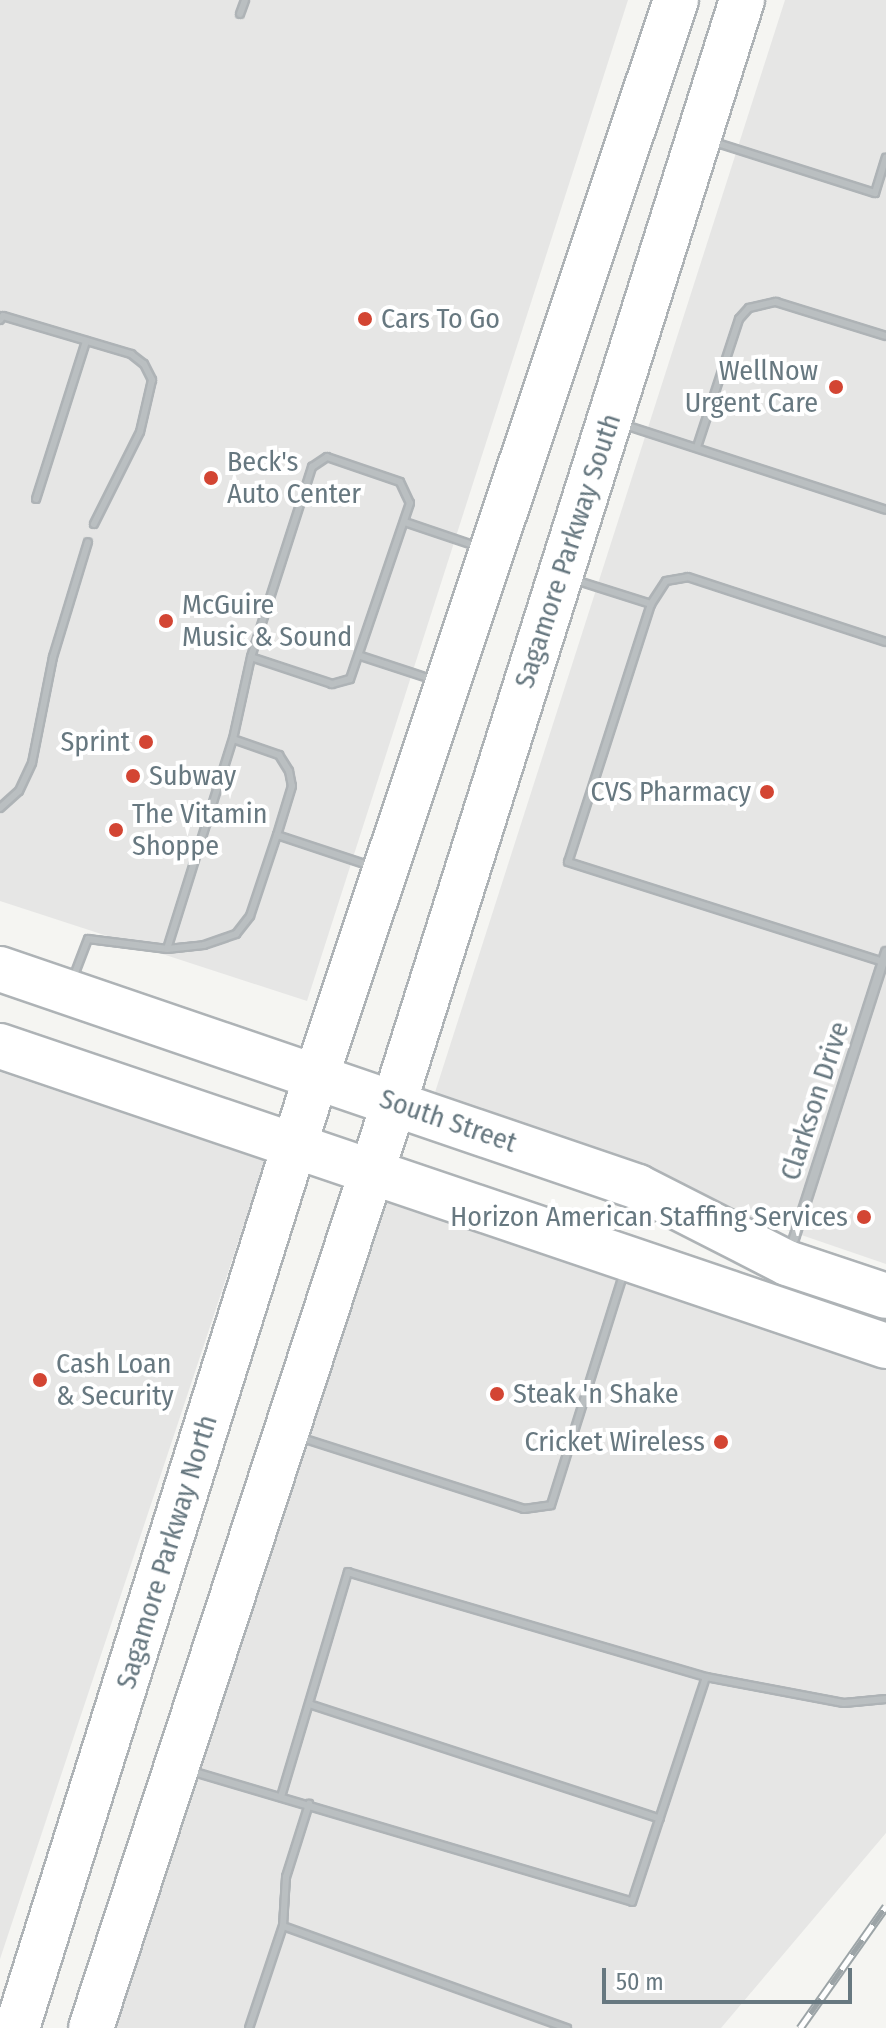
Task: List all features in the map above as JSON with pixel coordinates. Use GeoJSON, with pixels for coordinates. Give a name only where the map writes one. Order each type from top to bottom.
{"type":"FeatureCollection","features":[{"type":"Feature","properties":{"kind":"main road"},"geometry":{"type":"LineString","coordinates":[[316,1077],[676,0]]}},
{"type":"Feature","properties":{"kind":"main road","name":"Sagamore Parkway South"},"geometry":{"type":"LineString","coordinates":[[394,1103],[742,0]]}},
{"type":"Feature","properties":{"kind":"main road","name":"South Street"},"geometry":{"type":"LineString","coordinates":[[0,969],[638,1187],[787,1263],[886,1296]]}},
{"type":"Feature","properties":{"kind":"main road"},"geometry":{"type":"LineString","coordinates":[[0,1046],[373,1169],[886,1346]]}},
{"type":"Feature","properties":{"kind":"main road","name":"Sagamore Parkway North"},"geometry":{"type":"LineString","coordinates":[[17,2028],[316,1077]]}},
{"type":"Feature","properties":{"kind":"main road"},"geometry":{"type":"LineString","coordinates":[[91,2028],[394,1103]]}},
{"type":"Feature","properties":{"kind":"street","name":"Clarkson Drive"},"geometry":{"type":"LineString","coordinates":[[787,1263],[886,952]]}},
{"type":"Feature","properties":{"kind":"lane"},"geometry":{"type":"LineString","coordinates":[[240,14],[245,0]]}},
{"type":"Feature","properties":{"kind":"lane"},"geometry":{"type":"LineString","coordinates":[[699,137],[886,196]]}},
{"type":"Feature","properties":{"kind":"lane"},"geometry":{"type":"LineString","coordinates":[[875,193],[886,158]]}},
{"type":"Feature","properties":{"kind":"lane"},"geometry":{"type":"LineString","coordinates":[[697,447],[739,319],[749,308],[776,302],[886,336]]}},
{"type":"Feature","properties":{"kind":"lane"},"geometry":{"type":"LineString","coordinates":[[0,320],[3,316],[131,354],[144,364],[152,380],[140,432],[94,524]]}},
{"type":"Feature","properties":{"kind":"lane"},"geometry":{"type":"LineString","coordinates":[[36,499],[86,341]]}},
{"type":"Feature","properties":{"kind":"lane"},"geometry":{"type":"LineString","coordinates":[[610,420],[886,510]]}},
{"type":"Feature","properties":{"kind":"lane"},"geometry":{"type":"LineString","coordinates":[[167,949],[233,739],[251,657],[308,476],[318,461],[327,457],[400,482],[410,503],[356,670],[340,684],[251,657]]}},
{"type":"Feature","properties":{"kind":"lane"},"geometry":{"type":"LineString","coordinates":[[405,522],[493,552]]}},
{"type":"Feature","properties":{"kind":"lane"},"geometry":{"type":"LineString","coordinates":[[0,808],[19,791],[32,763],[53,657],[88,542]]}},
{"type":"Feature","properties":{"kind":"lane"},"geometry":{"type":"LineString","coordinates":[[561,576],[651,604]]}},
{"type":"Feature","properties":{"kind":"lane"},"geometry":{"type":"LineString","coordinates":[[883,962],[568,862],[651,604],[666,581],[688,577],[886,642]]}},
{"type":"Feature","properties":{"kind":"lane"},"geometry":{"type":"LineString","coordinates":[[361,656],[449,685]]}},
{"type":"Feature","properties":{"kind":"lane"},"geometry":{"type":"LineString","coordinates":[[68,992],[88,939],[167,949],[204,945],[236,934],[250,916],[292,786],[289,771],[279,755],[233,739]]}},
{"type":"Feature","properties":{"kind":"lane"},"geometry":{"type":"LineString","coordinates":[[277,835],[386,871]]}},
{"type":"Feature","properties":{"kind":"lane"},"geometry":{"type":"LineString","coordinates":[[286,1434],[384,1462],[524,1509],[551,1505],[628,1257]]}},
{"type":"Feature","properties":{"kind":"lane"},"geometry":{"type":"LineString","coordinates":[[281,1797],[348,1572],[706,1677],[844,1703],[886,1699]]}},
{"type":"Feature","properties":{"kind":"lane"},"geometry":{"type":"LineString","coordinates":[[176,1768],[309,1804],[632,1902],[706,1677]]}},
{"type":"Feature","properties":{"kind":"lane"},"geometry":{"type":"LineString","coordinates":[[309,1704],[660,1819]]}},
{"type":"Feature","properties":{"kind":"lane"},"geometry":{"type":"LineString","coordinates":[[249,2028],[283,1926],[286,1877],[309,1804]]}},
{"type":"Feature","properties":{"kind":"lane"},"geometry":{"type":"LineString","coordinates":[[283,1926],[567,2028]]}},
{"type":"Feature","properties":{"kind":"shaded area"},"geometry":{"type":"Polygon","coordinates":[[[0,0],[628,0],[307,1001],[0,901],[0,0]]]}},
{"type":"Feature","properties":{"kind":"shaded area"},"geometry":{"type":"Polygon","coordinates":[[[785,0],[886,0],[886,1264],[430,1108],[785,0]]]}},
{"type":"Feature","properties":{"kind":"shaded area"},"geometry":{"type":"Polygon","coordinates":[[[0,1072],[265,1161],[0,1959],[0,1072]]]}},
{"type":"Feature","properties":{"kind":"shaded area"},"geometry":{"type":"Polygon","coordinates":[[[373,1169],[886,1346],[886,1833],[721,2028],[92,2028],[373,1169]]]}},
{"type":"Feature","properties":{"kind":"railway"},"geometry":{"type":"LineString","coordinates":[[800,2028],[886,1906]]}},
{"type":"Feature","properties":{"kind":"place","name":"Cars To Go"},"geometry":{"type":"Point","coordinates":[365,319]}},
{"type":"Feature","properties":{"kind":"place","name":"WellNow Urgent Care"},"geometry":{"type":"Point","coordinates":[836,387]}},
{"type":"Feature","properties":{"kind":"place","name":"Beck's Auto Center"},"geometry":{"type":"Point","coordinates":[211,478]}},
{"type":"Feature","properties":{"kind":"place","name":"McGuire Music & Sound"},"geometry":{"type":"Point","coordinates":[166,621]}},
{"type":"Feature","properties":{"kind":"place","name":"Sprint"},"geometry":{"type":"Point","coordinates":[146,742]}},
{"type":"Feature","properties":{"kind":"place","name":"Subway"},"geometry":{"type":"Point","coordinates":[133,776]}},
{"type":"Feature","properties":{"kind":"place","name":"CVS Pharmacy"},"geometry":{"type":"Point","coordinates":[767,792]}},
{"type":"Feature","properties":{"kind":"place","name":"The Vitamin Shoppe"},"geometry":{"type":"Point","coordinates":[116,830]}},
{"type":"Feature","properties":{"kind":"place","name":"Horizon American Staffing Services"},"geometry":{"type":"Point","coordinates":[864,1217]}},
{"type":"Feature","properties":{"kind":"place","name":"Cash Loan & Security"},"geometry":{"type":"Point","coordinates":[40,1380]}},
{"type":"Feature","properties":{"kind":"place","name":"Steak 'n Shake"},"geometry":{"type":"Point","coordinates":[497,1394]}},
{"type":"Feature","properties":{"kind":"place","name":"Cricket Wireless"},"geometry":{"type":"Point","coordinates":[721,1442]}}]}
